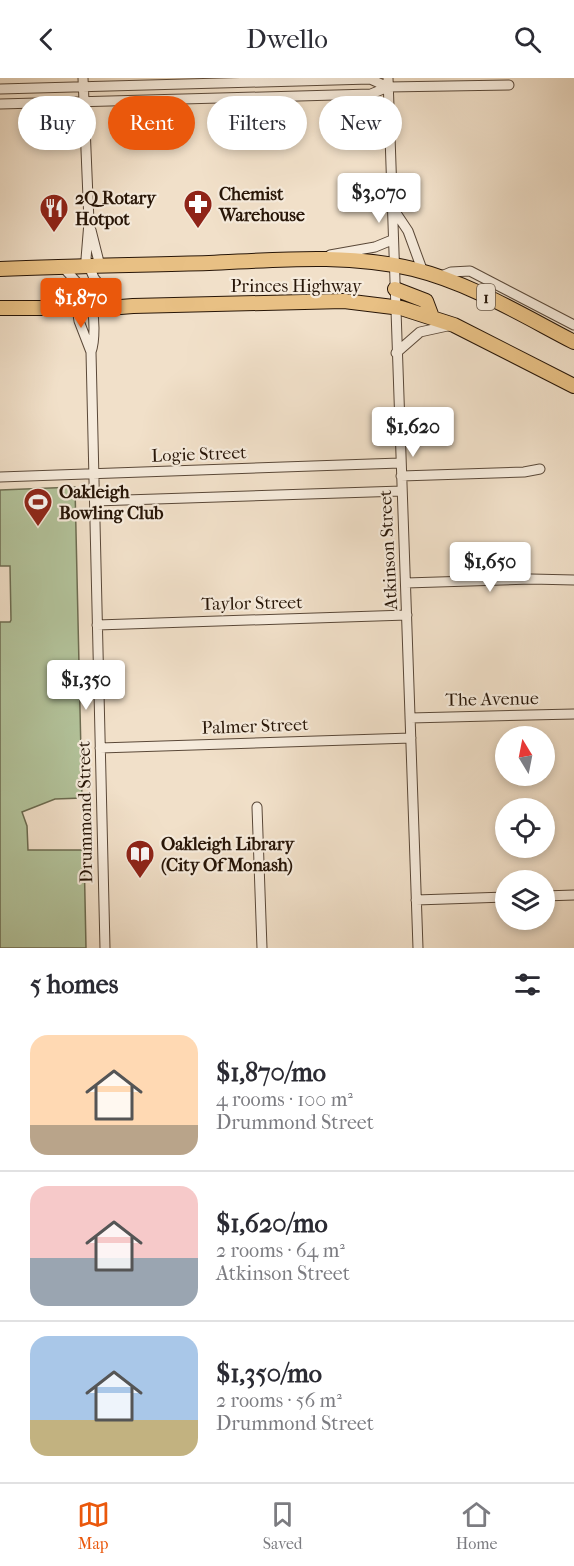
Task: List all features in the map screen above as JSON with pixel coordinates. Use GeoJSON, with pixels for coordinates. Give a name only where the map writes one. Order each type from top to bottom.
{"type":"FeatureCollection","features":[{"type":"Feature","properties":{"kind":"highway","name":"Princes Highway"},"geometry":{"type":"LineString","coordinates":[[0,269],[301,260],[356,261],[393,265],[439,277],[488,297],[574,342]]}},
{"type":"Feature","properties":{"kind":"highway"},"geometry":{"type":"LineString","coordinates":[[395,290],[426,301],[432,317]]}},
{"type":"Feature","properties":{"kind":"highway","name":"Princes Highway"},"geometry":{"type":"LineString","coordinates":[[0,308],[77,309],[362,302],[396,307],[454,325],[574,386]]}},
{"type":"Feature","properties":{"kind":"street"},"geometry":{"type":"LineString","coordinates":[[0,89],[83,82],[189,83],[370,79],[388,82],[508,85]]}},
{"type":"Feature","properties":{"kind":"street"},"geometry":{"type":"LineString","coordinates":[[290,81],[291,96]]}},
{"type":"Feature","properties":{"kind":"street"},"geometry":{"type":"LineString","coordinates":[[307,96],[371,94],[388,82]]}},
{"type":"Feature","properties":{"kind":"street","name":"Atkinson Street"},"geometry":{"type":"LineString","coordinates":[[388,82],[417,948]]}},
{"type":"Feature","properties":{"kind":"street"},"geometry":{"type":"LineString","coordinates":[[189,83],[189,96]]}},
{"type":"Feature","properties":{"kind":"street"},"geometry":{"type":"LineString","coordinates":[[0,104],[18,104]]}},
{"type":"Feature","properties":{"kind":"street"},"geometry":{"type":"LineString","coordinates":[[87,150],[89,222],[86,256],[93,266],[96,282],[118,307]]}},
{"type":"Feature","properties":{"kind":"street"},"geometry":{"type":"LineString","coordinates":[[392,207],[408,231],[423,272]]}},
{"type":"Feature","properties":{"kind":"street"},"geometry":{"type":"LineString","coordinates":[[301,260],[375,247],[392,240]]}},
{"type":"Feature","properties":{"kind":"street"},"geometry":{"type":"LineString","coordinates":[[62,266],[87,294],[93,308]]}},
{"type":"Feature","properties":{"kind":"street"},"geometry":{"type":"LineString","coordinates":[[439,277],[451,272],[470,271],[574,325]]}},
{"type":"Feature","properties":{"kind":"street","name":"Drummond Street"},"geometry":{"type":"LineString","coordinates":[[91,352],[94,345],[93,308]]}},
{"type":"Feature","properties":{"kind":"street","name":"Drummond Street"},"geometry":{"type":"LineString","coordinates":[[77,309],[79,321],[91,352],[105,948]]}},
{"type":"Feature","properties":{"kind":"street"},"geometry":{"type":"LineString","coordinates":[[396,352],[420,332],[454,325]]}},
{"type":"Feature","properties":{"kind":"street","name":"Logie Street"},"geometry":{"type":"LineString","coordinates":[[0,477],[400,463]]}},
{"type":"Feature","properties":{"kind":"street"},"geometry":{"type":"LineString","coordinates":[[401,476],[524,472],[540,469]]}},
{"type":"Feature","properties":{"kind":"street"},"geometry":{"type":"LineString","coordinates":[[95,501],[402,491]]}},
{"type":"Feature","properties":{"kind":"street"},"geometry":{"type":"LineString","coordinates":[[406,583],[574,580]]}},
{"type":"Feature","properties":{"kind":"street","name":"Taylor Street"},"geometry":{"type":"LineString","coordinates":[[97,625],[407,615]]}},
{"type":"Feature","properties":{"kind":"street","name":"The Avenue"},"geometry":{"type":"LineString","coordinates":[[410,717],[574,714]]}},
{"type":"Feature","properties":{"kind":"street","name":"Palmer Street"},"geometry":{"type":"LineString","coordinates":[[100,748],[411,738]]}},
{"type":"Feature","properties":{"kind":"street"},"geometry":{"type":"LineString","coordinates":[[257,807],[262,948]]}},
{"type":"Feature","properties":{"kind":"street"},"geometry":{"type":"LineString","coordinates":[[555,896],[574,895]]}},
{"type":"Feature","properties":{"kind":"street"},"geometry":{"type":"LineString","coordinates":[[416,900],[495,897]]}},
{"type":"Feature","properties":{"kind":"green space"},"geometry":{"type":"Polygon","coordinates":[[[75,487],[82,798],[55,799],[22,812],[27,826],[28,850],[84,850],[86,948],[0,948],[0,622],[11,620],[10,566],[0,566],[0,490],[75,487]]]}},
{"type":"Feature","properties":{"kind":"place","name":"Chemist Warehouse"},"geometry":{"type":"Point","coordinates":[198,230]}},
{"type":"Feature","properties":{"kind":"place","name":"2Q Rotary Hotpot"},"geometry":{"type":"Point","coordinates":[54,234]}},
{"type":"Feature","properties":{"kind":"place","name":"Oakleigh Bowling Club"},"geometry":{"type":"Point","coordinates":[38,528]}},
{"type":"Feature","properties":{"kind":"place","name":"Oakleigh Library (City Of Monash)"},"geometry":{"type":"Point","coordinates":[140,880]}}]}
